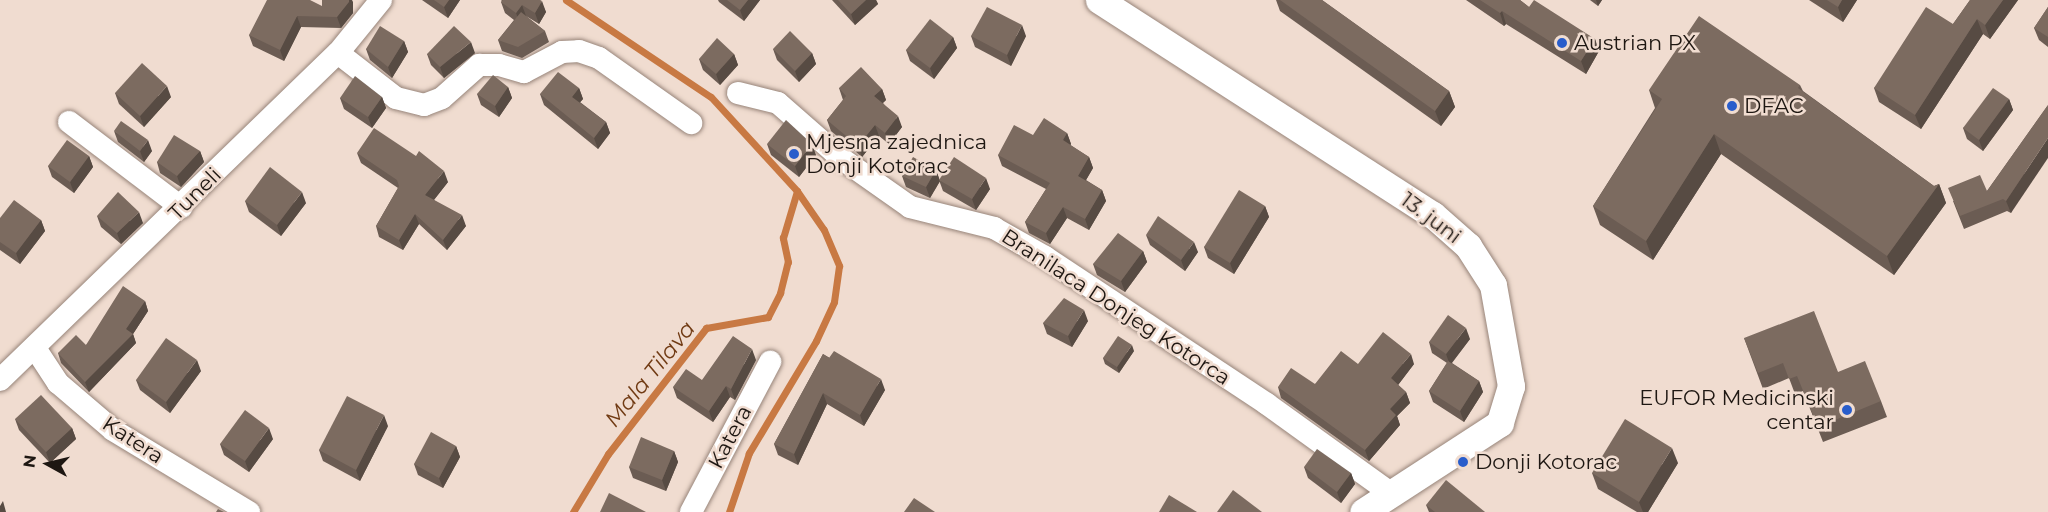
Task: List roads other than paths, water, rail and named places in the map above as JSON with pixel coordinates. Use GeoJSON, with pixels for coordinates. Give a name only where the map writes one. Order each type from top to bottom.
{"type":"FeatureCollection","features":[{"type":"Feature","properties":{"kind":"street","name":"Tuneli"},"geometry":{"type":"LineString","coordinates":[[0,380],[338,53],[381,0]]}},
{"type":"Feature","properties":{"kind":"street","name":"13. juni"},"geometry":{"type":"LineString","coordinates":[[1099,0],[1433,215],[1482,263],[1493,285],[1507,348],[1511,386],[1500,423],[1363,512]]}},
{"type":"Feature","properties":{"kind":"street"},"geometry":{"type":"LineString","coordinates":[[338,53],[396,98],[424,105],[442,98],[480,65],[499,65],[525,72],[562,52],[579,51],[599,58],[692,123]]}},
{"type":"Feature","properties":{"kind":"street","name":"Branilaca Donjeg Kotorca"},"geometry":{"type":"LineString","coordinates":[[738,93],[778,103],[842,159],[910,207],[994,228],[1045,258],[1267,404],[1392,494]]}},
{"type":"Feature","properties":{"kind":"street"},"geometry":{"type":"LineString","coordinates":[[69,122],[181,207]]}},
{"type":"Feature","properties":{"kind":"street","name":"Katera"},"geometry":{"type":"LineString","coordinates":[[35,348],[58,383],[113,430],[249,512]]}},
{"type":"Feature","properties":{"kind":"street","name":"Katera"},"geometry":{"type":"LineString","coordinates":[[691,512],[770,362]]}},
{"type":"Feature","properties":{"kind":"waterway"},"geometry":{"type":"LineString","coordinates":[[566,0],[711,97],[797,191],[824,230],[839,266],[834,302],[816,341],[749,453],[729,512]]}},
{"type":"Feature","properties":{"kind":"waterway","name":"Mala Tilava"},"geometry":{"type":"LineString","coordinates":[[573,512],[608,454],[706,328],[768,317],[780,293],[788,262],[783,238],[797,191]]}},
{"type":"Feature","properties":{"kind":"place","name":"Austrian PX"},"geometry":{"type":"Point","coordinates":[1562,43]}},
{"type":"Feature","properties":{"kind":"place","name":"DFAC"},"geometry":{"type":"Point","coordinates":[1732,106]}},
{"type":"Feature","properties":{"kind":"place","name":"Mjesna zajednica Donji Kotorac"},"geometry":{"type":"Point","coordinates":[794,154]}},
{"type":"Feature","properties":{"kind":"place","name":"EUFOR Medicinski centar"},"geometry":{"type":"Point","coordinates":[1847,410]}},
{"type":"Feature","properties":{"kind":"place","name":"Donji Kotorac"},"geometry":{"type":"Point","coordinates":[1463,462]}}]}
